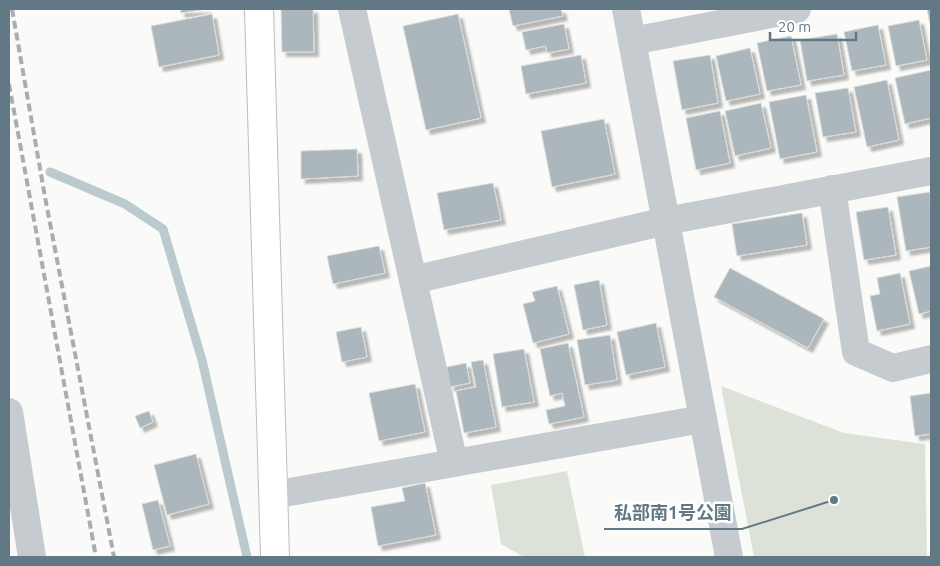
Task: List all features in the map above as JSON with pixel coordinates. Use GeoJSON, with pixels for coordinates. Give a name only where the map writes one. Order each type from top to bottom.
{"type":"FeatureCollection","features":[{"type":"Feature","properties":{"kind":"street"},"geometry":{"type":"LineString","coordinates":[[259,9],[275,555]]}},
{"type":"Feature","properties":{"kind":"street"},"geometry":{"type":"LineString","coordinates":[[352,9],[454,463]]}},
{"type":"Feature","properties":{"kind":"street"},"geometry":{"type":"LineString","coordinates":[[626,9],[729,557]]}},
{"type":"Feature","properties":{"kind":"street"},"geometry":{"type":"LineString","coordinates":[[632,41],[798,9]]}},
{"type":"Feature","properties":{"kind":"street"},"geometry":{"type":"LineString","coordinates":[[413,280],[666,221],[931,171]]}},
{"type":"Feature","properties":{"kind":"street"},"geometry":{"type":"LineString","coordinates":[[832,190],[856,352],[893,368],[931,359]]}},
{"type":"Feature","properties":{"kind":"street"},"geometry":{"type":"LineString","coordinates":[[9,412],[32,557]]}},
{"type":"Feature","properties":{"kind":"street"},"geometry":{"type":"LineString","coordinates":[[273,495],[703,418]]}},
{"type":"Feature","properties":{"kind":"shaded area"},"geometry":{"type":"Polygon","coordinates":[[[721,386],[844,433],[925,444],[927,557],[754,557],[721,386]]]}},
{"type":"Feature","properties":{"kind":"shaded area"},"geometry":{"type":"Polygon","coordinates":[[[567,471],[585,557],[524,557],[501,544],[491,485],[567,471]]]}},
{"type":"Feature","properties":{"kind":"building"},"geometry":{"type":"Polygon","coordinates":[[[180,9],[207,9],[181,13],[180,9]]]}},
{"type":"Feature","properties":{"kind":"building"},"geometry":{"type":"Polygon","coordinates":[[[281,9],[313,9],[314,52],[282,52],[281,9]]]}},
{"type":"Feature","properties":{"kind":"building"},"geometry":{"type":"Polygon","coordinates":[[[509,9],[561,9],[563,16],[513,26],[509,9]]]}},
{"type":"Feature","properties":{"kind":"building"},"geometry":{"type":"Polygon","coordinates":[[[927,9],[931,9],[931,29],[927,9]]]}},
{"type":"Feature","properties":{"kind":"building"},"geometry":{"type":"Polygon","coordinates":[[[212,14],[219,55],[159,67],[151,26],[212,14]]]}},
{"type":"Feature","properties":{"kind":"building"},"geometry":{"type":"Polygon","coordinates":[[[458,14],[481,118],[426,130],[403,26],[458,14]]]}},
{"type":"Feature","properties":{"kind":"building"},"geometry":{"type":"Polygon","coordinates":[[[919,20],[927,60],[896,66],[888,26],[919,20]]]}},
{"type":"Feature","properties":{"kind":"building"},"geometry":{"type":"Polygon","coordinates":[[[564,24],[569,49],[547,53],[546,46],[526,50],[522,32],[564,24]]]}},
{"type":"Feature","properties":{"kind":"building"},"geometry":{"type":"Polygon","coordinates":[[[878,25],[886,65],[852,71],[844,32],[878,25]]]}},
{"type":"Feature","properties":{"kind":"building"},"geometry":{"type":"Polygon","coordinates":[[[837,34],[844,75],[807,81],[800,40],[837,34]]]}},
{"type":"Feature","properties":{"kind":"building"},"geometry":{"type":"Polygon","coordinates":[[[791,36],[801,85],[767,91],[757,43],[791,36]]]}},
{"type":"Feature","properties":{"kind":"building"},"geometry":{"type":"Polygon","coordinates":[[[750,48],[760,94],[726,101],[716,56],[750,48]]]}},
{"type":"Feature","properties":{"kind":"building"},"geometry":{"type":"Polygon","coordinates":[[[581,55],[586,83],[526,94],[521,66],[581,55]]]}},
{"type":"Feature","properties":{"kind":"building"},"geometry":{"type":"Polygon","coordinates":[[[710,55],[718,103],[682,110],[673,61],[710,55]]]}},
{"type":"Feature","properties":{"kind":"building"},"geometry":{"type":"Polygon","coordinates":[[[931,70],[931,118],[905,124],[895,78],[931,70]]]}},
{"type":"Feature","properties":{"kind":"building"},"geometry":{"type":"Polygon","coordinates":[[[887,80],[899,140],[867,147],[854,87],[887,80]]]}},
{"type":"Feature","properties":{"kind":"building"},"geometry":{"type":"Polygon","coordinates":[[[848,88],[856,132],[823,137],[815,93],[848,88]]]}},
{"type":"Feature","properties":{"kind":"building"},"geometry":{"type":"Polygon","coordinates":[[[806,95],[817,152],[780,159],[769,102],[806,95]]]}},
{"type":"Feature","properties":{"kind":"building"},"geometry":{"type":"Polygon","coordinates":[[[761,103],[771,148],[735,156],[725,111],[761,103]]]}},
{"type":"Feature","properties":{"kind":"building"},"geometry":{"type":"Polygon","coordinates":[[[720,111],[730,163],[696,170],[686,118],[720,111]]]}},
{"type":"Feature","properties":{"kind":"building"},"geometry":{"type":"Polygon","coordinates":[[[604,119],[615,174],[552,187],[541,131],[604,119]]]}},
{"type":"Feature","properties":{"kind":"building"},"geometry":{"type":"Polygon","coordinates":[[[357,149],[358,176],[301,179],[301,151],[357,149]]]}},
{"type":"Feature","properties":{"kind":"building"},"geometry":{"type":"Polygon","coordinates":[[[493,183],[501,220],[444,230],[437,193],[493,183]]]}},
{"type":"Feature","properties":{"kind":"building"},"geometry":{"type":"Polygon","coordinates":[[[930,192],[931,247],[906,251],[897,197],[930,192]]]}},
{"type":"Feature","properties":{"kind":"building"},"geometry":{"type":"Polygon","coordinates":[[[888,207],[896,255],[864,260],[856,212],[888,207]]]}},
{"type":"Feature","properties":{"kind":"building"},"geometry":{"type":"Polygon","coordinates":[[[802,213],[807,245],[737,256],[732,224],[802,213]]]}},
{"type":"Feature","properties":{"kind":"building"},"geometry":{"type":"Polygon","coordinates":[[[379,246],[385,273],[333,284],[327,256],[379,246]]]}},
{"type":"Feature","properties":{"kind":"building"},"geometry":{"type":"Polygon","coordinates":[[[931,266],[931,311],[919,314],[909,271],[931,266]]]}},
{"type":"Feature","properties":{"kind":"building"},"geometry":{"type":"Polygon","coordinates":[[[730,268],[824,319],[808,348],[714,297],[730,268]]]}},
{"type":"Feature","properties":{"kind":"building"},"geometry":{"type":"Polygon","coordinates":[[[900,273],[910,324],[877,331],[870,296],[880,294],[877,278],[900,273]]]}},
{"type":"Feature","properties":{"kind":"building"},"geometry":{"type":"Polygon","coordinates":[[[599,280],[607,325],[583,330],[574,285],[599,280]]]}},
{"type":"Feature","properties":{"kind":"building"},"geometry":{"type":"Polygon","coordinates":[[[557,286],[569,334],[533,343],[523,304],[535,301],[532,292],[557,286]]]}},
{"type":"Feature","properties":{"kind":"building"},"geometry":{"type":"Polygon","coordinates":[[[656,323],[665,367],[626,375],[617,332],[656,323]]]}},
{"type":"Feature","properties":{"kind":"building"},"geometry":{"type":"Polygon","coordinates":[[[361,327],[367,357],[342,362],[336,332],[361,327]]]}},
{"type":"Feature","properties":{"kind":"building"},"geometry":{"type":"Polygon","coordinates":[[[610,335],[617,380],[585,385],[577,340],[610,335]]]}},
{"type":"Feature","properties":{"kind":"building"},"geometry":{"type":"Polygon","coordinates":[[[568,343],[584,417],[549,424],[546,410],[565,406],[562,393],[550,396],[540,349],[568,343]]]}},
{"type":"Feature","properties":{"kind":"building"},"geometry":{"type":"Polygon","coordinates":[[[524,349],[534,402],[502,407],[493,354],[524,349]]]}},
{"type":"Feature","properties":{"kind":"building"},"geometry":{"type":"Polygon","coordinates":[[[483,360],[496,427],[464,433],[456,391],[476,387],[471,362],[483,360]]]}},
{"type":"Feature","properties":{"kind":"building"},"geometry":{"type":"Polygon","coordinates":[[[466,363],[470,383],[450,387],[447,367],[466,363]]]}},
{"type":"Feature","properties":{"kind":"building"},"geometry":{"type":"Polygon","coordinates":[[[415,384],[425,432],[379,441],[369,393],[415,384]]]}},
{"type":"Feature","properties":{"kind":"building"},"geometry":{"type":"Polygon","coordinates":[[[931,393],[931,434],[915,436],[910,396],[931,393]]]}},
{"type":"Feature","properties":{"kind":"building"},"geometry":{"type":"Polygon","coordinates":[[[149,411],[153,422],[140,428],[135,416],[149,411]]]}},
{"type":"Feature","properties":{"kind":"building"},"geometry":{"type":"Polygon","coordinates":[[[196,454],[209,504],[167,515],[154,465],[196,454]]]}},
{"type":"Feature","properties":{"kind":"building"},"geometry":{"type":"Polygon","coordinates":[[[425,483],[436,535],[378,546],[371,507],[405,501],[402,488],[425,483]]]}},
{"type":"Feature","properties":{"kind":"building"},"geometry":{"type":"Polygon","coordinates":[[[158,500],[170,546],[153,550],[142,504],[158,500]]]}},
{"type":"Feature","properties":{"kind":"waterway"},"geometry":{"type":"LineString","coordinates":[[50,172],[125,204],[163,229],[202,360],[247,557]]}},
{"type":"Feature","properties":{"kind":"railway"},"geometry":{"type":"LineString","coordinates":[[12,9],[45,197],[114,557]]}},
{"type":"Feature","properties":{"kind":"railway"},"geometry":{"type":"LineString","coordinates":[[9,84],[96,557]]}},
{"type":"Feature","properties":{"kind":"place","name":"私部南1号公園"},"geometry":{"type":"Point","coordinates":[834,500]}}]}
